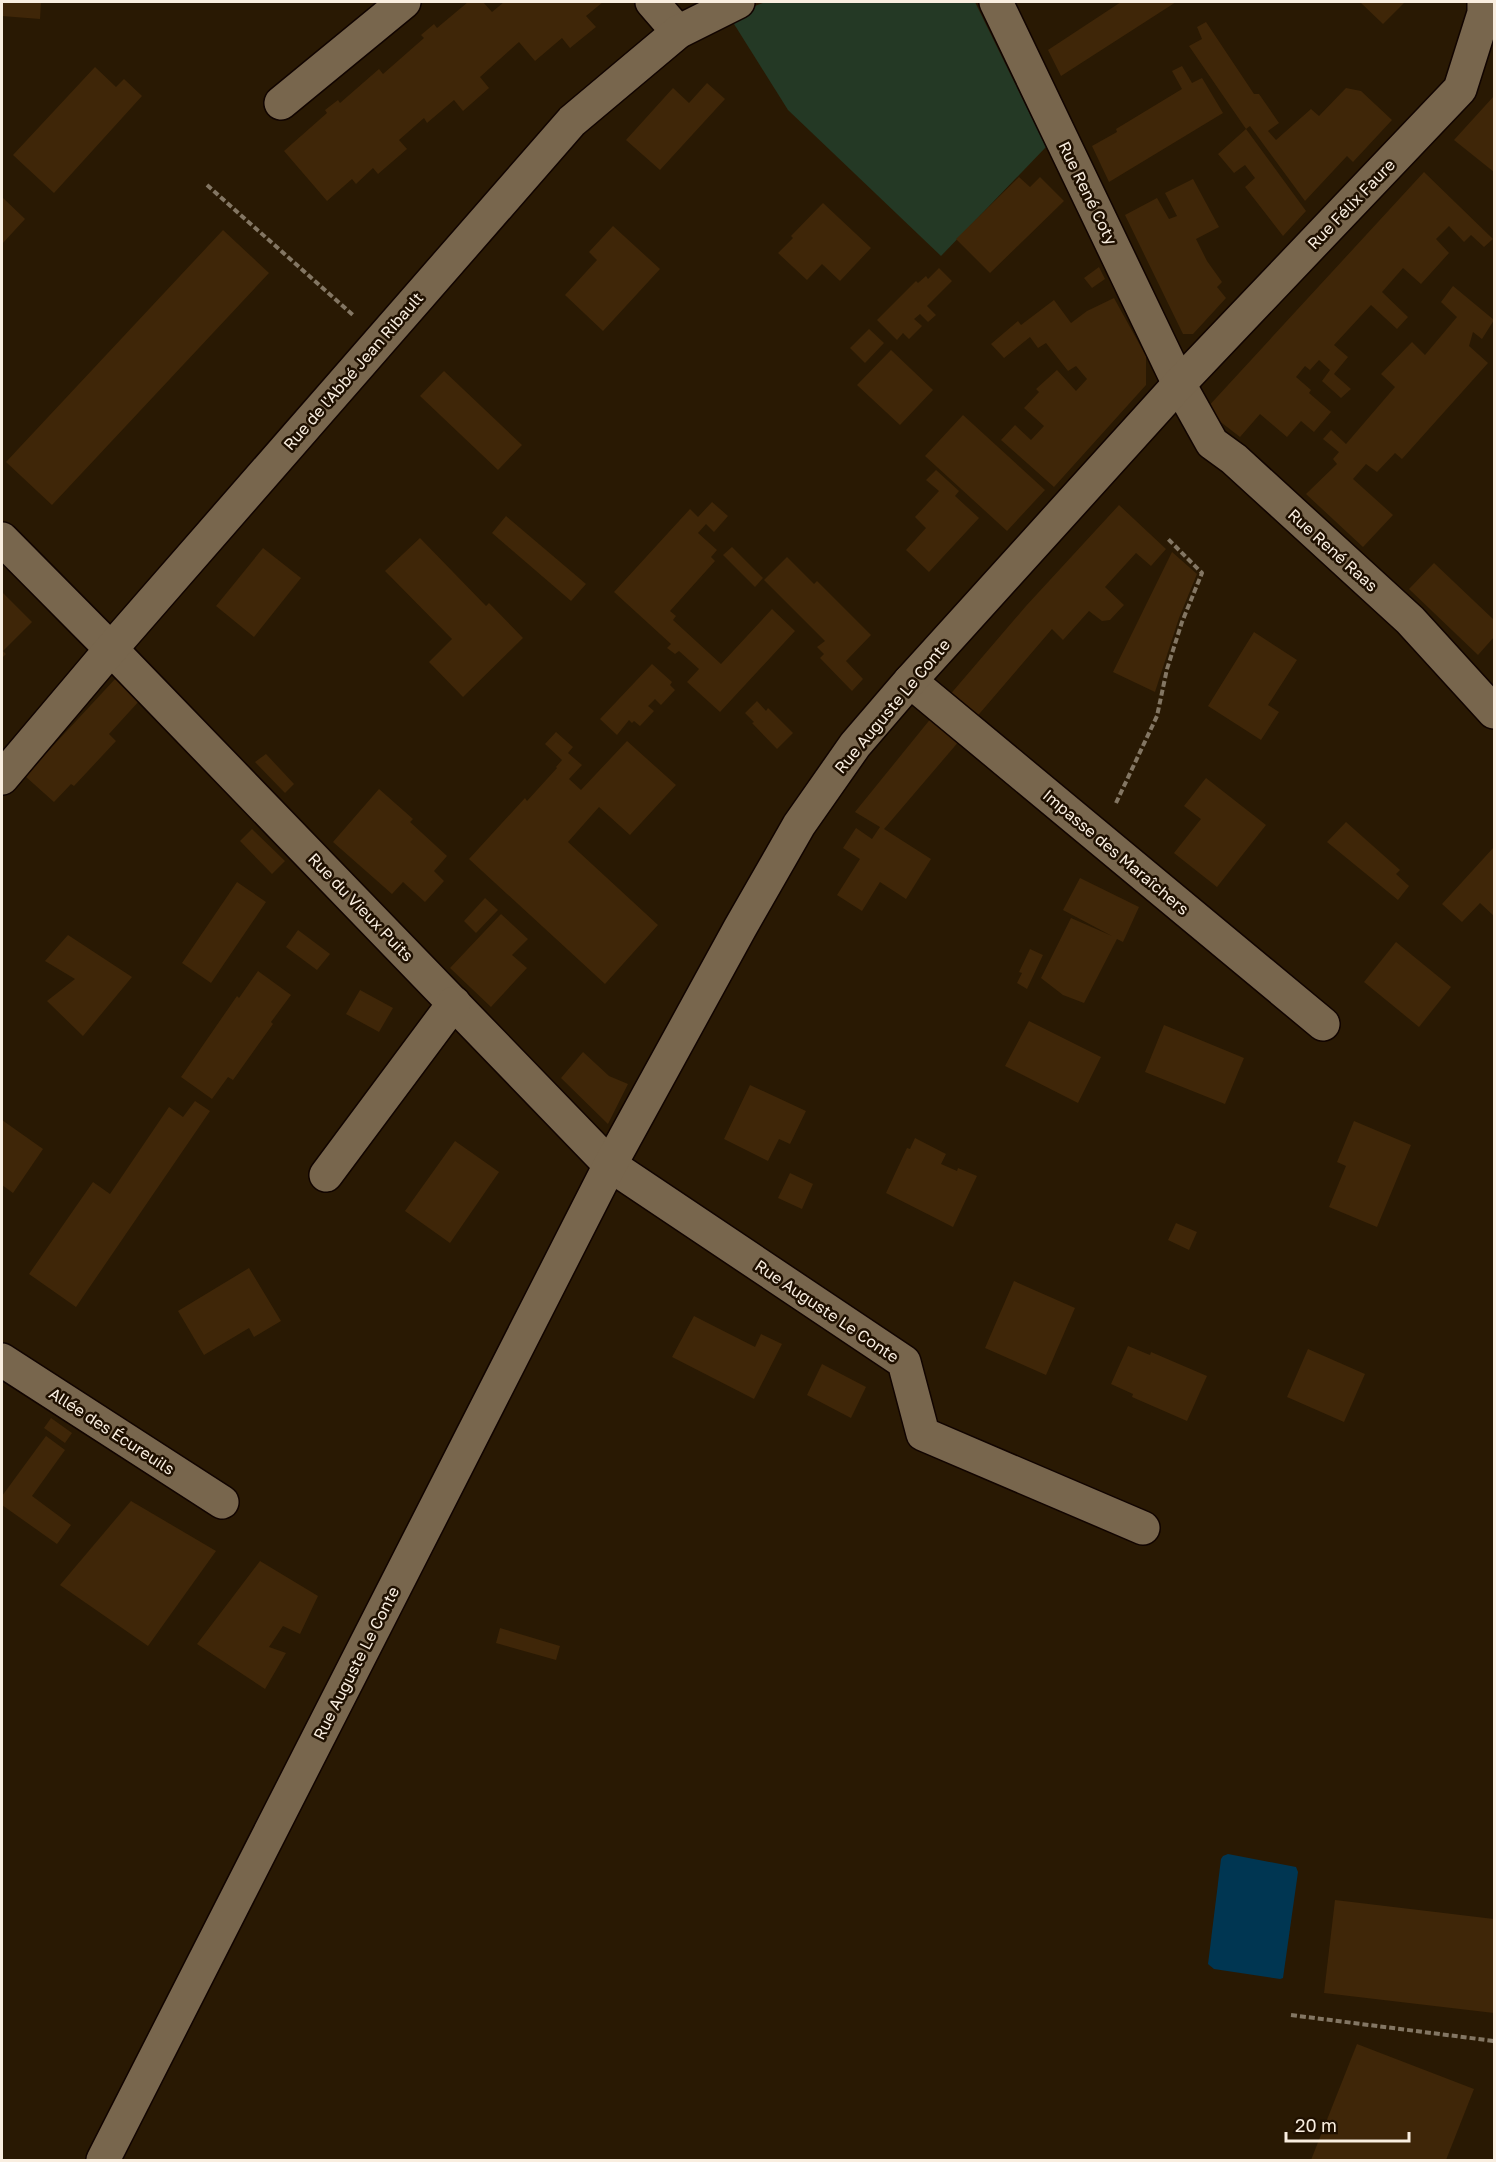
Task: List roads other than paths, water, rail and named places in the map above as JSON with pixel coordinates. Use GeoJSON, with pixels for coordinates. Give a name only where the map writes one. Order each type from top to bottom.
{"type":"FeatureCollection","features":[{"type":"Feature","properties":{"kind":"street"},"geometry":{"type":"LineString","coordinates":[[281,103],[404,2]]}},
{"type":"Feature","properties":{"kind":"street"},"geometry":{"type":"LineString","coordinates":[[652,2],[678,32]]}},
{"type":"Feature","properties":{"kind":"street","name":"Rue de l'Abbé Jean Ribault"},"geometry":{"type":"LineString","coordinates":[[2,778],[111,649],[572,121],[678,32],[738,2]]}},
{"type":"Feature","properties":{"kind":"street","name":"Rue René Coty"},"geometry":{"type":"LineString","coordinates":[[996,2],[1179,384]]}},
{"type":"Feature","properties":{"kind":"street","name":"Rue Félix Faure"},"geometry":{"type":"LineString","coordinates":[[1179,384],[1460,89],[1485,11]]}},
{"type":"Feature","properties":{"kind":"street","name":"Rue Auguste Le Conte"},"geometry":{"type":"LineString","coordinates":[[103,2160],[610,1165],[798,825],[855,746],[910,681],[1179,384]]}},
{"type":"Feature","properties":{"kind":"street","name":"Rue René Raas"},"geometry":{"type":"LineString","coordinates":[[1179,384],[1212,444],[1234,459],[1410,620],[1494,712]]}},
{"type":"Feature","properties":{"kind":"street","name":"Rue du Vieux Puits"},"geometry":{"type":"LineString","coordinates":[[2,539],[610,1165]]}},
{"type":"Feature","properties":{"kind":"street","name":"Impasse des Maraîchers"},"geometry":{"type":"LineString","coordinates":[[910,681],[1323,1024]]}},
{"type":"Feature","properties":{"kind":"street"},"geometry":{"type":"LineString","coordinates":[[326,1175],[454,1003]]}},
{"type":"Feature","properties":{"kind":"street","name":"Rue Auguste Le Conte"},"geometry":{"type":"LineString","coordinates":[[610,1165],[904,1362],[922,1434],[1143,1528]]}},
{"type":"Feature","properties":{"kind":"street","name":"Allée des Écureuils"},"geometry":{"type":"LineString","coordinates":[[2,1360],[222,1502]]}},
{"type":"Feature","properties":{"kind":"water"},"geometry":{"type":"Polygon","coordinates":[[[1228,1854],[1296,1867],[1298,1872],[1283,1978],[1214,1969],[1208,1964],[1221,1859],[1228,1854]]]}}]}
